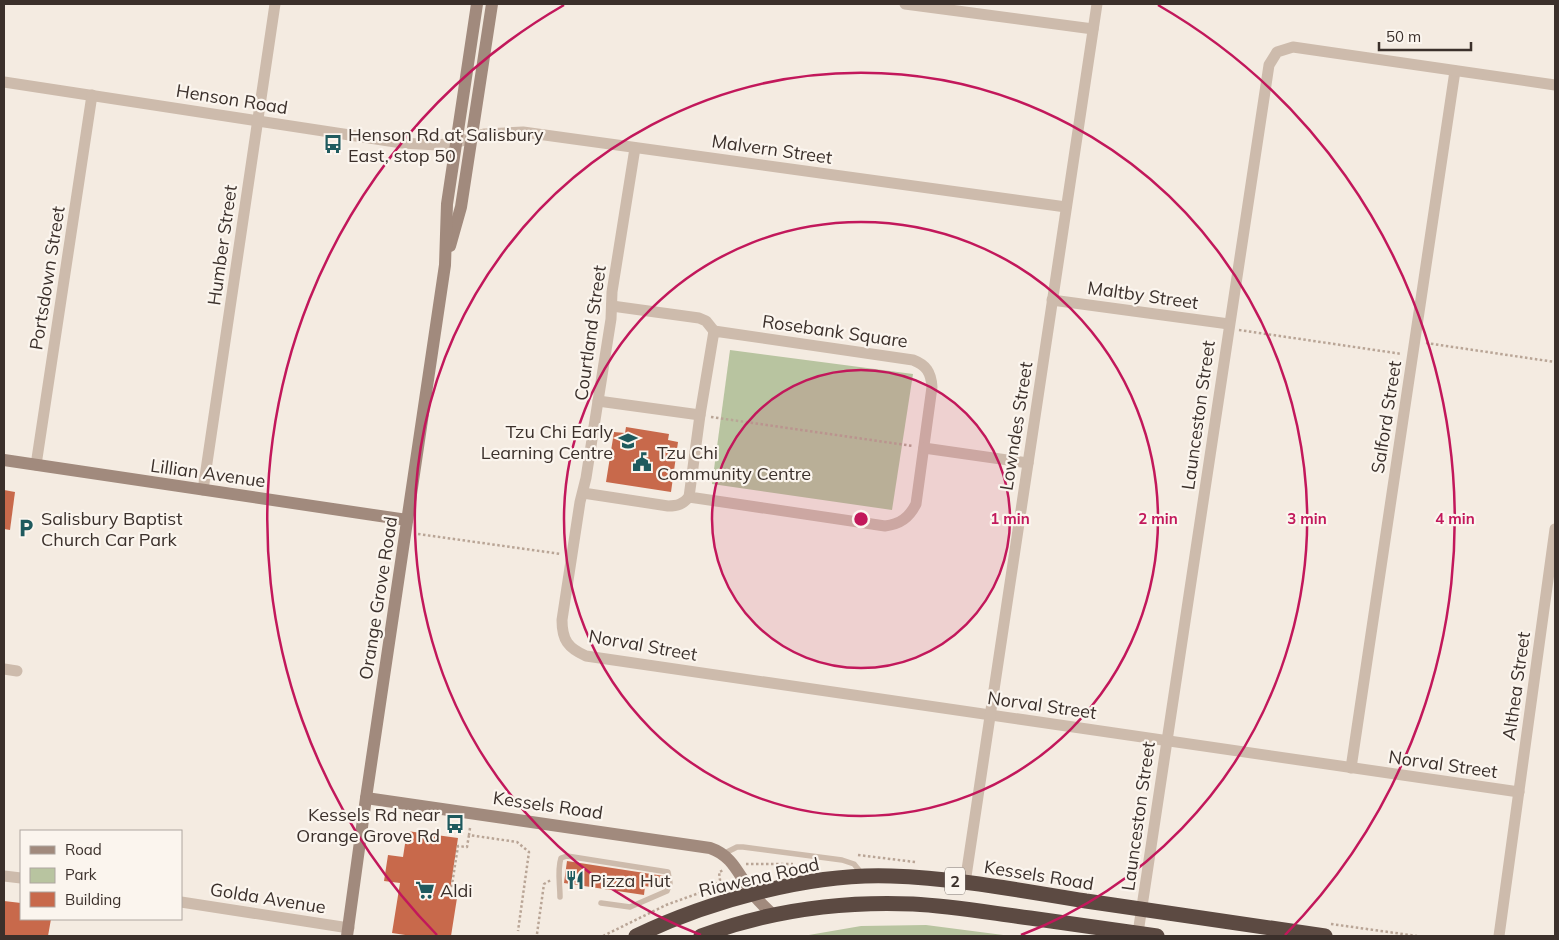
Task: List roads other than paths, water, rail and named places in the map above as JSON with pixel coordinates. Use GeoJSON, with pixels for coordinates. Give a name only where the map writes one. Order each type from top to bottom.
{"type":"FeatureCollection","features":[{"type":"Feature","properties":{"kind":"highway","name":"Kessels Road"},"geometry":{"type":"LineString","coordinates":[[864,876],[923,878],[965,883],[1325,936]]}},
{"type":"Feature","properties":{"kind":"highway","name":"Riawena Road"},"geometry":{"type":"LineString","coordinates":[[636,936],[704,908],[753,894],[799,884],[864,876]]}},
{"type":"Feature","properties":{"kind":"highway","name":"2"},"geometry":{"type":"LineString","coordinates":[[701,936],[746,921],[773,915],[839,906],[913,904],[1137,935],[1157,936]]}},
{"type":"Feature","properties":{"kind":"main road","name":"Orange Grove Road"},"geometry":{"type":"LineString","coordinates":[[348,932],[445,265],[447,204],[477,4]]}},
{"type":"Feature","properties":{"kind":"main road","name":"Orange Grove Road"},"geometry":{"type":"LineString","coordinates":[[445,265],[461,207],[492,4]]}},
{"type":"Feature","properties":{"kind":"main road","name":"Lillian Avenue"},"geometry":{"type":"LineString","coordinates":[[4,460],[203,490],[406,526]]}},
{"type":"Feature","properties":{"kind":"main road","name":"Kessels Road"},"geometry":{"type":"LineString","coordinates":[[366,798],[702,846],[723,854],[736,867],[753,894],[773,915]]}},
{"type":"Feature","properties":{"kind":"street","name":"Humber Street"},"geometry":{"type":"LineString","coordinates":[[203,490],[275,4]]}},
{"type":"Feature","properties":{"kind":"street"},"geometry":{"type":"LineString","coordinates":[[905,4],[1093,29]]}},
{"type":"Feature","properties":{"kind":"street","name":"Lowndes Street"},"geometry":{"type":"LineString","coordinates":[[965,883],[1097,4]]}},
{"type":"Feature","properties":{"kind":"street","name":"Launceston Street"},"geometry":{"type":"LineString","coordinates":[[1137,935],[1269,65],[1277,52],[1293,46],[1455,71]]}},
{"type":"Feature","properties":{"kind":"street"},"geometry":{"type":"LineString","coordinates":[[1455,71],[1555,85]]}},
{"type":"Feature","properties":{"kind":"street","name":"Salford Street"},"geometry":{"type":"LineString","coordinates":[[1350,768],[1455,71]]}},
{"type":"Feature","properties":{"kind":"street","name":"Henson Road"},"geometry":{"type":"LineString","coordinates":[[4,82],[402,143],[437,145],[473,138]]}},
{"type":"Feature","properties":{"kind":"street","name":"Portsdown Street"},"geometry":{"type":"LineString","coordinates":[[36,465],[92,95]]}},
{"type":"Feature","properties":{"kind":"street","name":"Malvern Street"},"geometry":{"type":"LineString","coordinates":[[473,138],[490,133],[523,132],[1066,206]]}},
{"type":"Feature","properties":{"kind":"street","name":"Courtland Street"},"geometry":{"type":"LineString","coordinates":[[566,642],[562,631],[562,620],[598,401],[612,306],[612,292],[635,148]]}},
{"type":"Feature","properties":{"kind":"street","name":"Maltby Street"},"geometry":{"type":"LineString","coordinates":[[1052,300],[1229,324]]}},
{"type":"Feature","properties":{"kind":"street","name":"Rosebank Square"},"geometry":{"type":"LineString","coordinates":[[612,306],[699,318],[706,321],[714,331],[913,360],[928,369],[932,378],[916,504],[912,513],[903,521],[885,526],[689,497]]}},
{"type":"Feature","properties":{"kind":"street"},"geometry":{"type":"LineString","coordinates":[[583,492],[668,506],[677,506],[689,497],[714,331]]}},
{"type":"Feature","properties":{"kind":"street"},"geometry":{"type":"LineString","coordinates":[[598,401],[700,415]]}},
{"type":"Feature","properties":{"kind":"street"},"geometry":{"type":"LineString","coordinates":[[924,448],[1028,463]]}},
{"type":"Feature","properties":{"kind":"street","name":"Althea Street"},"geometry":{"type":"LineString","coordinates":[[1499,936],[1555,529]]}},
{"type":"Feature","properties":{"kind":"street","name":"Norval Street"},"geometry":{"type":"LineString","coordinates":[[566,642],[574,650],[586,656],[1519,792]]}},
{"type":"Feature","properties":{"kind":"street"},"geometry":{"type":"LineString","coordinates":[[4,669],[17,671]]}},
{"type":"Feature","properties":{"kind":"street"},"geometry":{"type":"LineString","coordinates":[[4,876],[20,878]]}},
{"type":"Feature","properties":{"kind":"street","name":"Golda Avenue"},"geometry":{"type":"LineString","coordinates":[[182,902],[348,932]]}},
{"type":"Feature","properties":{"kind":"lane"},"geometry":{"type":"LineString","coordinates":[[723,854],[737,847],[742,847],[842,860],[854,864],[864,876]]}},
{"type":"Feature","properties":{"kind":"lane"},"geometry":{"type":"LineString","coordinates":[[560,897],[558,867],[561,858],[567,856],[668,872],[670,883],[667,891],[630,907],[601,903]]}},
{"type":"Feature","properties":{"kind":"place","name":"Henson Rd at Salisbury East, stop 50"},"geometry":{"type":"Point","coordinates":[333,144]}},
{"type":"Feature","properties":{"kind":"place","name":"Tzu Chi Early Learning Centre"},"geometry":{"type":"Point","coordinates":[628,441]}},
{"type":"Feature","properties":{"kind":"place","name":"Tzu Chi Community Centre"},"geometry":{"type":"Point","coordinates":[642,462]}},
{"type":"Feature","properties":{"kind":"place","name":"Salisbury Baptist Church Car Park"},"geometry":{"type":"Point","coordinates":[26,528]}},
{"type":"Feature","properties":{"kind":"place","name":"Kessels Rd near Orange Grove Rd"},"geometry":{"type":"Point","coordinates":[455,824]}},
{"type":"Feature","properties":{"kind":"place","name":"Pizza Hut"},"geometry":{"type":"Point","coordinates":[575,880]}},
{"type":"Feature","properties":{"kind":"place","name":"Aldi"},"geometry":{"type":"Point","coordinates":[425,890]}}]}
